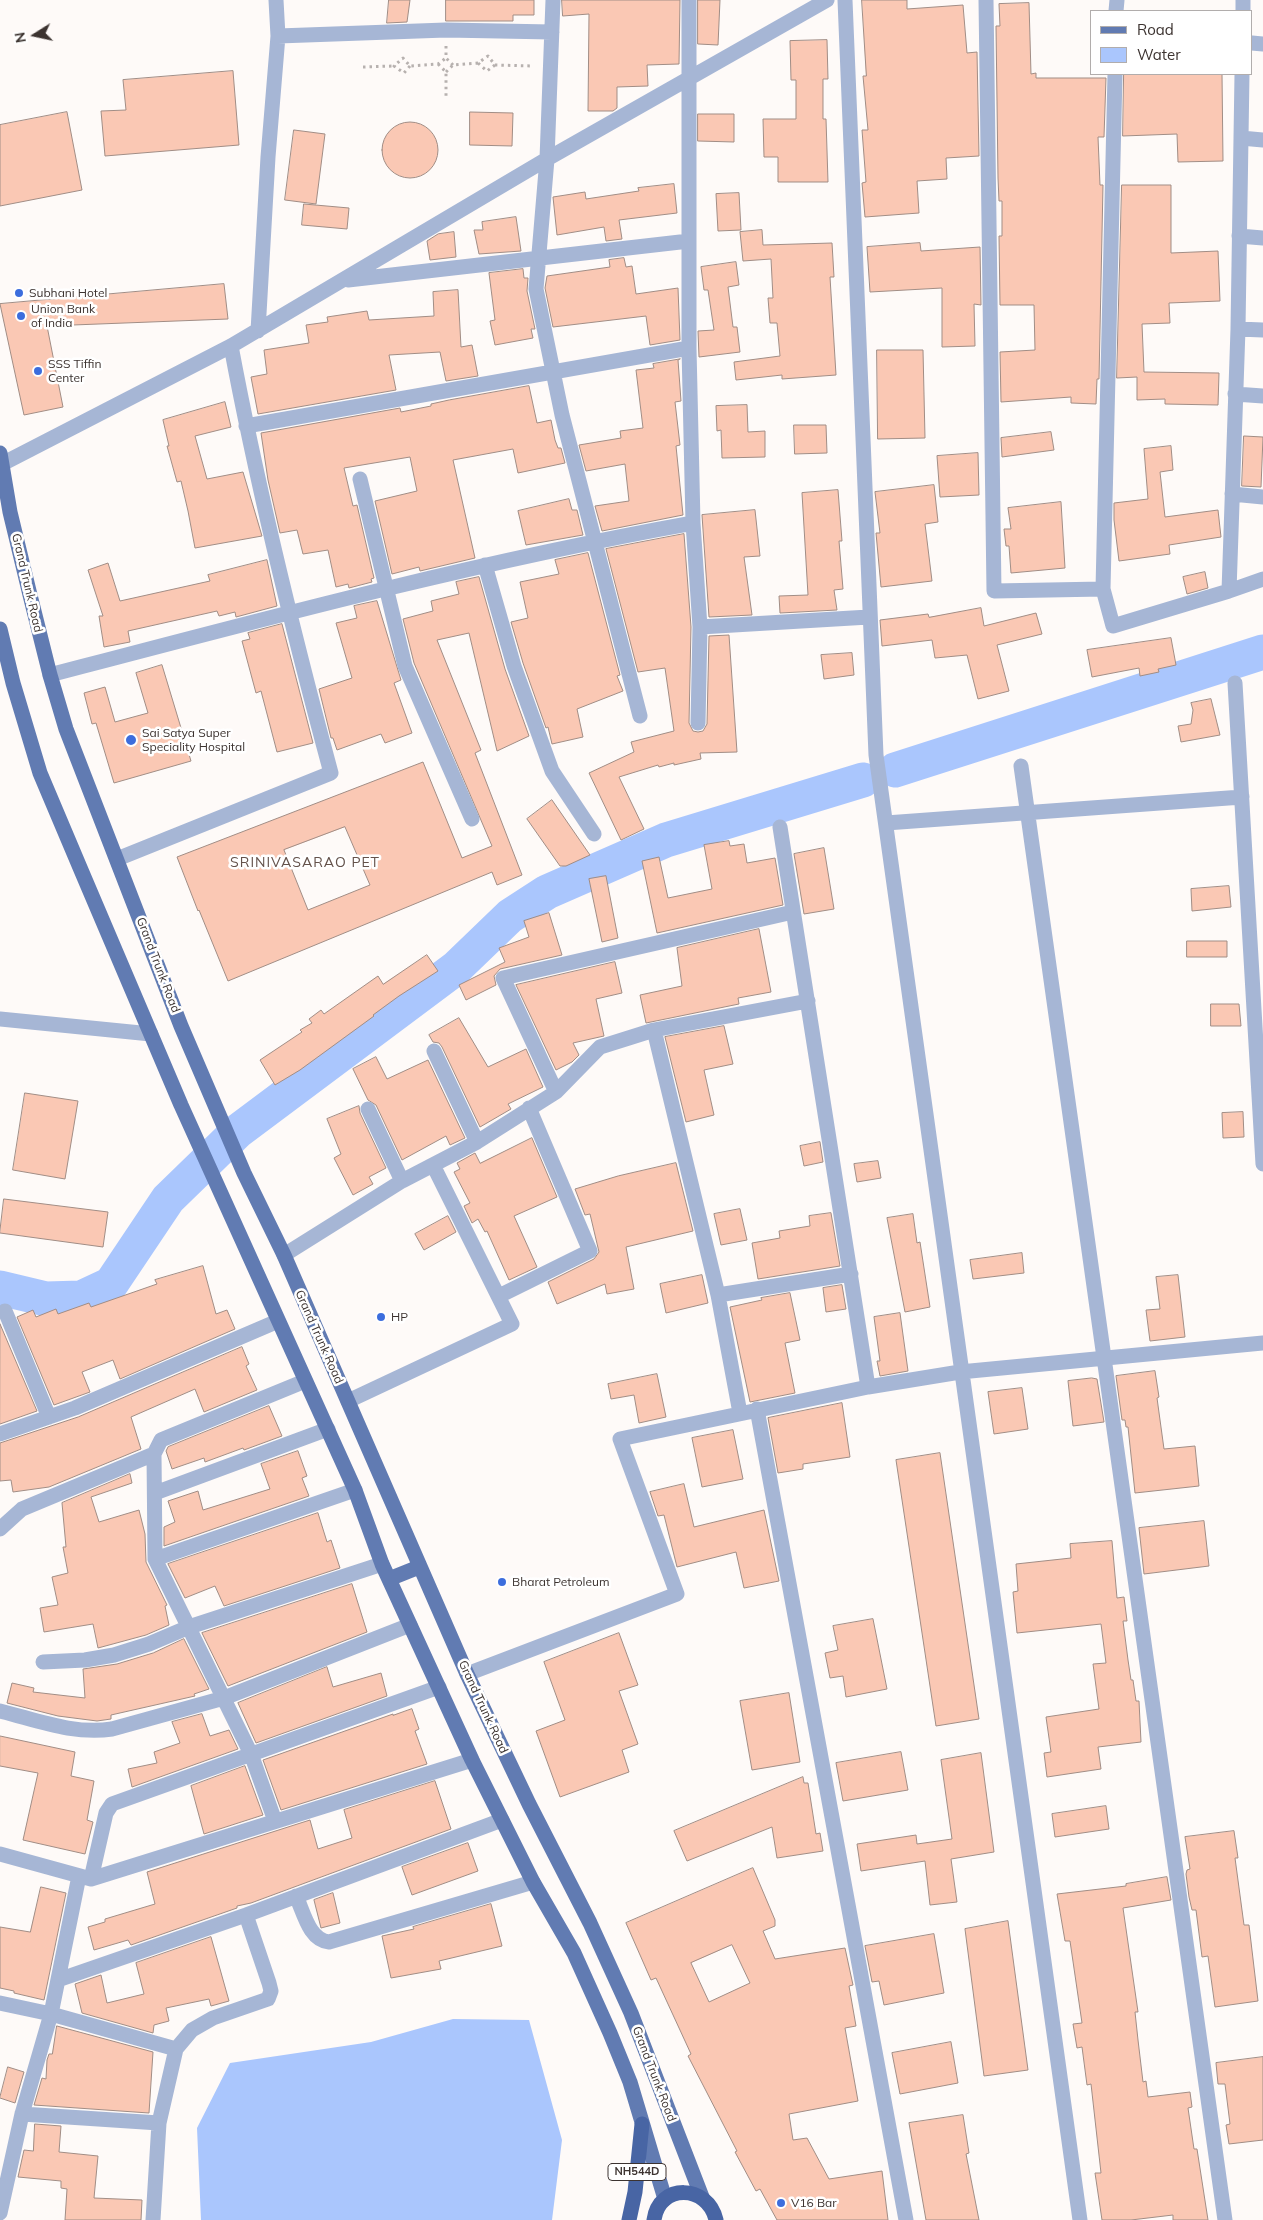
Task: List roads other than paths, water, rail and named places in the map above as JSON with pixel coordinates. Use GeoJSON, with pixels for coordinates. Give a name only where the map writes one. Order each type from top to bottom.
{"type":"FeatureCollection","features":[{"type":"Feature","properties":{"kind":"highway","name":"NH544D"},"geometry":{"type":"LineString","coordinates":[[629,2220],[635,2192],[642,2124]]}},
{"type":"Feature","properties":{"kind":"highway","name":"NH544D"},"geometry":{"type":"LineString","coordinates":[[665,2200],[673,2194],[683,2192],[702,2197]]}},
{"type":"Feature","properties":{"kind":"highway"},"geometry":{"type":"LineString","coordinates":[[702,2197],[709,2204],[716,2220]]}},
{"type":"Feature","properties":{"kind":"highway"},"geometry":{"type":"LineString","coordinates":[[654,2220],[658,2207],[665,2200]]}},
{"type":"Feature","properties":{"kind":"main road","name":"Grand Trunk Road"},"geometry":{"type":"LineString","coordinates":[[1,461],[10,512],[50,675],[83,775],[181,1026],[244,1173],[284,1255],[467,1674],[529,1804],[590,1923],[627,2004],[702,2197]]}},
{"type":"Feature","properties":{"kind":"main road","name":"Grand Trunk Road"},"geometry":{"type":"LineString","coordinates":[[0,629],[13,683],[40,773],[180,1105],[328,1429],[355,1490],[382,1564],[472,1760],[533,1882],[574,1953],[610,2033],[630,2082],[665,2200]]}},
{"type":"Feature","properties":{"kind":"main road"},"geometry":{"type":"LineString","coordinates":[[389,1580],[419,1567]]}},
{"type":"Feature","properties":{"kind":"street"},"geometry":{"type":"LineString","coordinates":[[258,331],[268,157],[278,36],[276,0]]}},
{"type":"Feature","properties":{"kind":"street"},"geometry":{"type":"LineString","coordinates":[[553,0],[547,159],[536,289],[552,371],[640,716]]}},
{"type":"Feature","properties":{"kind":"street"},"geometry":{"type":"LineString","coordinates":[[689,0],[689,348],[693,523],[700,626],[698,723]]}},
{"type":"Feature","properties":{"kind":"street"},"geometry":{"type":"LineString","coordinates":[[1,461],[258,331],[547,159],[827,0]]}},
{"type":"Feature","properties":{"kind":"street"},"geometry":{"type":"LineString","coordinates":[[846,0],[869,617],[876,755],[960,1372],[1080,2220]]}},
{"type":"Feature","properties":{"kind":"street"},"geometry":{"type":"LineString","coordinates":[[986,0],[994,591],[1103,589]]}},
{"type":"Feature","properties":{"kind":"street"},"geometry":{"type":"LineString","coordinates":[[278,36],[446,30],[552,32]]}},
{"type":"Feature","properties":{"kind":"street"},"geometry":{"type":"LineString","coordinates":[[1115,75],[1103,589],[1113,626],[1263,579]]}},
{"type":"Feature","properties":{"kind":"street"},"geometry":{"type":"LineString","coordinates":[[1229,591],[1238,329],[1242,75]]}},
{"type":"Feature","properties":{"kind":"street"},"geometry":{"type":"LineString","coordinates":[[1241,138],[1263,140]]}},
{"type":"Feature","properties":{"kind":"street"},"geometry":{"type":"LineString","coordinates":[[1239,236],[1263,238]]}},
{"type":"Feature","properties":{"kind":"street"},"geometry":{"type":"LineString","coordinates":[[343,280],[690,241]]}},
{"type":"Feature","properties":{"kind":"street"},"geometry":{"type":"LineString","coordinates":[[1238,329],[1263,330]]}},
{"type":"Feature","properties":{"kind":"street"},"geometry":{"type":"LineString","coordinates":[[117,859],[331,773],[288,613],[246,426],[231,346]]}},
{"type":"Feature","properties":{"kind":"street"},"geometry":{"type":"LineString","coordinates":[[246,426],[689,348]]}},
{"type":"Feature","properties":{"kind":"street"},"geometry":{"type":"LineString","coordinates":[[1235,394],[1263,396]]}},
{"type":"Feature","properties":{"kind":"street"},"geometry":{"type":"LineString","coordinates":[[360,479],[405,666],[472,819]]}},
{"type":"Feature","properties":{"kind":"street"},"geometry":{"type":"LineString","coordinates":[[1232,494],[1263,497]]}},
{"type":"Feature","properties":{"kind":"street"},"geometry":{"type":"LineString","coordinates":[[50,675],[288,613],[485,565],[594,541],[693,523]]}},
{"type":"Feature","properties":{"kind":"street"},"geometry":{"type":"LineString","coordinates":[[485,565],[514,666],[552,771],[594,834]]}},
{"type":"Feature","properties":{"kind":"street"},"geometry":{"type":"LineString","coordinates":[[700,626],[869,617]]}},
{"type":"Feature","properties":{"kind":"street"},"geometry":{"type":"LineString","coordinates":[[1236,683],[1263,1164]]}},
{"type":"Feature","properties":{"kind":"street"},"geometry":{"type":"LineString","coordinates":[[1021,766],[1224,2220]]}},
{"type":"Feature","properties":{"kind":"street"},"geometry":{"type":"LineString","coordinates":[[886,823],[1242,796]]}},
{"type":"Feature","properties":{"kind":"street"},"geometry":{"type":"LineString","coordinates":[[780,827],[868,1387]]}},
{"type":"Feature","properties":{"kind":"street"},"geometry":{"type":"LineString","coordinates":[[556,1092],[503,978],[794,912]]}},
{"type":"Feature","properties":{"kind":"street"},"geometry":{"type":"LineString","coordinates":[[284,1255],[402,1182],[477,1142],[556,1092],[600,1048],[654,1030],[808,1001]]}},
{"type":"Feature","properties":{"kind":"street"},"geometry":{"type":"LineString","coordinates":[[0,1019],[151,1034]]}},
{"type":"Feature","properties":{"kind":"street"},"geometry":{"type":"LineString","coordinates":[[654,1030],[718,1295],[740,1413]]}},
{"type":"Feature","properties":{"kind":"street"},"geometry":{"type":"LineString","coordinates":[[434,1050],[477,1142]]}},
{"type":"Feature","properties":{"kind":"street"},"geometry":{"type":"LineString","coordinates":[[499,1296],[590,1251],[529,1108]]}},
{"type":"Feature","properties":{"kind":"street"},"geometry":{"type":"LineString","coordinates":[[368,1109],[402,1182]]}},
{"type":"Feature","properties":{"kind":"street"},"geometry":{"type":"LineString","coordinates":[[348,1402],[512,1324],[433,1165]]}},
{"type":"Feature","properties":{"kind":"street"},"geometry":{"type":"LineString","coordinates":[[718,1295],[851,1274]]}},
{"type":"Feature","properties":{"kind":"street"},"geometry":{"type":"LineString","coordinates":[[5,1311],[49,1418]]}},
{"type":"Feature","properties":{"kind":"street"},"geometry":{"type":"LineString","coordinates":[[0,1434],[49,1418],[278,1322]]}},
{"type":"Feature","properties":{"kind":"street"},"geometry":{"type":"LineString","coordinates":[[467,1674],[677,1594],[620,1439],[868,1387],[960,1372],[1263,1343]]}},
{"type":"Feature","properties":{"kind":"street"},"geometry":{"type":"LineString","coordinates":[[275,1821],[251,1754],[156,1559],[154,1454],[162,1440],[305,1381]]}},
{"type":"Feature","properties":{"kind":"street"},"geometry":{"type":"LineString","coordinates":[[757,1409],[906,2220]]}},
{"type":"Feature","properties":{"kind":"street"},"geometry":{"type":"LineString","coordinates":[[155,1493],[328,1429]]}},
{"type":"Feature","properties":{"kind":"street"},"geometry":{"type":"LineString","coordinates":[[0,1529],[28,1506],[154,1454]]}},
{"type":"Feature","properties":{"kind":"street"},"geometry":{"type":"LineString","coordinates":[[156,1559],[355,1490]]}},
{"type":"Feature","properties":{"kind":"street"},"geometry":{"type":"LineString","coordinates":[[43,1662],[86,1660],[114,1655],[149,1644],[189,1627],[382,1564]]}},
{"type":"Feature","properties":{"kind":"street"},"geometry":{"type":"LineString","coordinates":[[0,1711],[77,1730],[94,1732],[112,1729],[224,1698],[410,1625]]}},
{"type":"Feature","properties":{"kind":"street"},"geometry":{"type":"LineString","coordinates":[[0,2213],[7,2152],[22,2114],[51,2014],[85,1878],[106,1813],[112,1804],[439,1687]]}},
{"type":"Feature","properties":{"kind":"street"},"geometry":{"type":"LineString","coordinates":[[0,1854],[85,1878],[472,1760]]}},
{"type":"Feature","properties":{"kind":"street"},"geometry":{"type":"LineString","coordinates":[[58,1980],[246,1915],[502,1820]]}},
{"type":"Feature","properties":{"kind":"street"},"geometry":{"type":"LineString","coordinates":[[296,1896],[314,1935],[320,1941],[329,1942],[533,1882]]}},
{"type":"Feature","properties":{"kind":"street"},"geometry":{"type":"LineString","coordinates":[[153,2220],[159,2123],[176,2049],[192,2030],[214,2018],[268,1999],[271,1991],[246,1915]]}},
{"type":"Feature","properties":{"kind":"street"},"geometry":{"type":"LineString","coordinates":[[0,2003],[51,2014],[176,2049]]}},
{"type":"Feature","properties":{"kind":"street"},"geometry":{"type":"LineString","coordinates":[[22,2114],[159,2123]]}},
{"type":"Feature","properties":{"kind":"water"},"geometry":{"type":"Polygon","coordinates":[[[453,2019],[529,2020],[562,2140],[552,2220],[201,2220],[197,2128],[230,2063],[371,2042],[453,2019]]]}},
{"type":"Feature","properties":{"kind":"waterway"},"geometry":{"type":"LineString","coordinates":[[895,770],[1263,652]]}},
{"type":"Feature","properties":{"kind":"waterway"},"geometry":{"type":"LineString","coordinates":[[0,1288],[46,1299],[81,1298],[111,1284],[168,1199],[238,1131],[456,968],[510,916],[547,892],[666,840],[863,780]]}},
{"type":"Feature","properties":{"kind":"place","name":"Subhani Hotel"},"geometry":{"type":"Point","coordinates":[19,293]}},
{"type":"Feature","properties":{"kind":"place","name":"Union Bank of India"},"geometry":{"type":"Point","coordinates":[21,316]}},
{"type":"Feature","properties":{"kind":"place","name":"SSS Tiffin Center"},"geometry":{"type":"Point","coordinates":[38,371]}},
{"type":"Feature","properties":{"kind":"place","name":"Sai Satya Super Speciality Hospital"},"geometry":{"type":"Point","coordinates":[131,740]}},
{"type":"Feature","properties":{"kind":"place","name":"HP"},"geometry":{"type":"Point","coordinates":[381,1317]}},
{"type":"Feature","properties":{"kind":"place","name":"Bharat Petroleum"},"geometry":{"type":"Point","coordinates":[502,1582]}},
{"type":"Feature","properties":{"kind":"place","name":"V16 Bar"},"geometry":{"type":"Point","coordinates":[781,2203]}},
{"type":"Feature","properties":{"kind":"district","name":"SRINIVASARAO PET"},"geometry":{"type":"Point","coordinates":[305,863]}}]}
